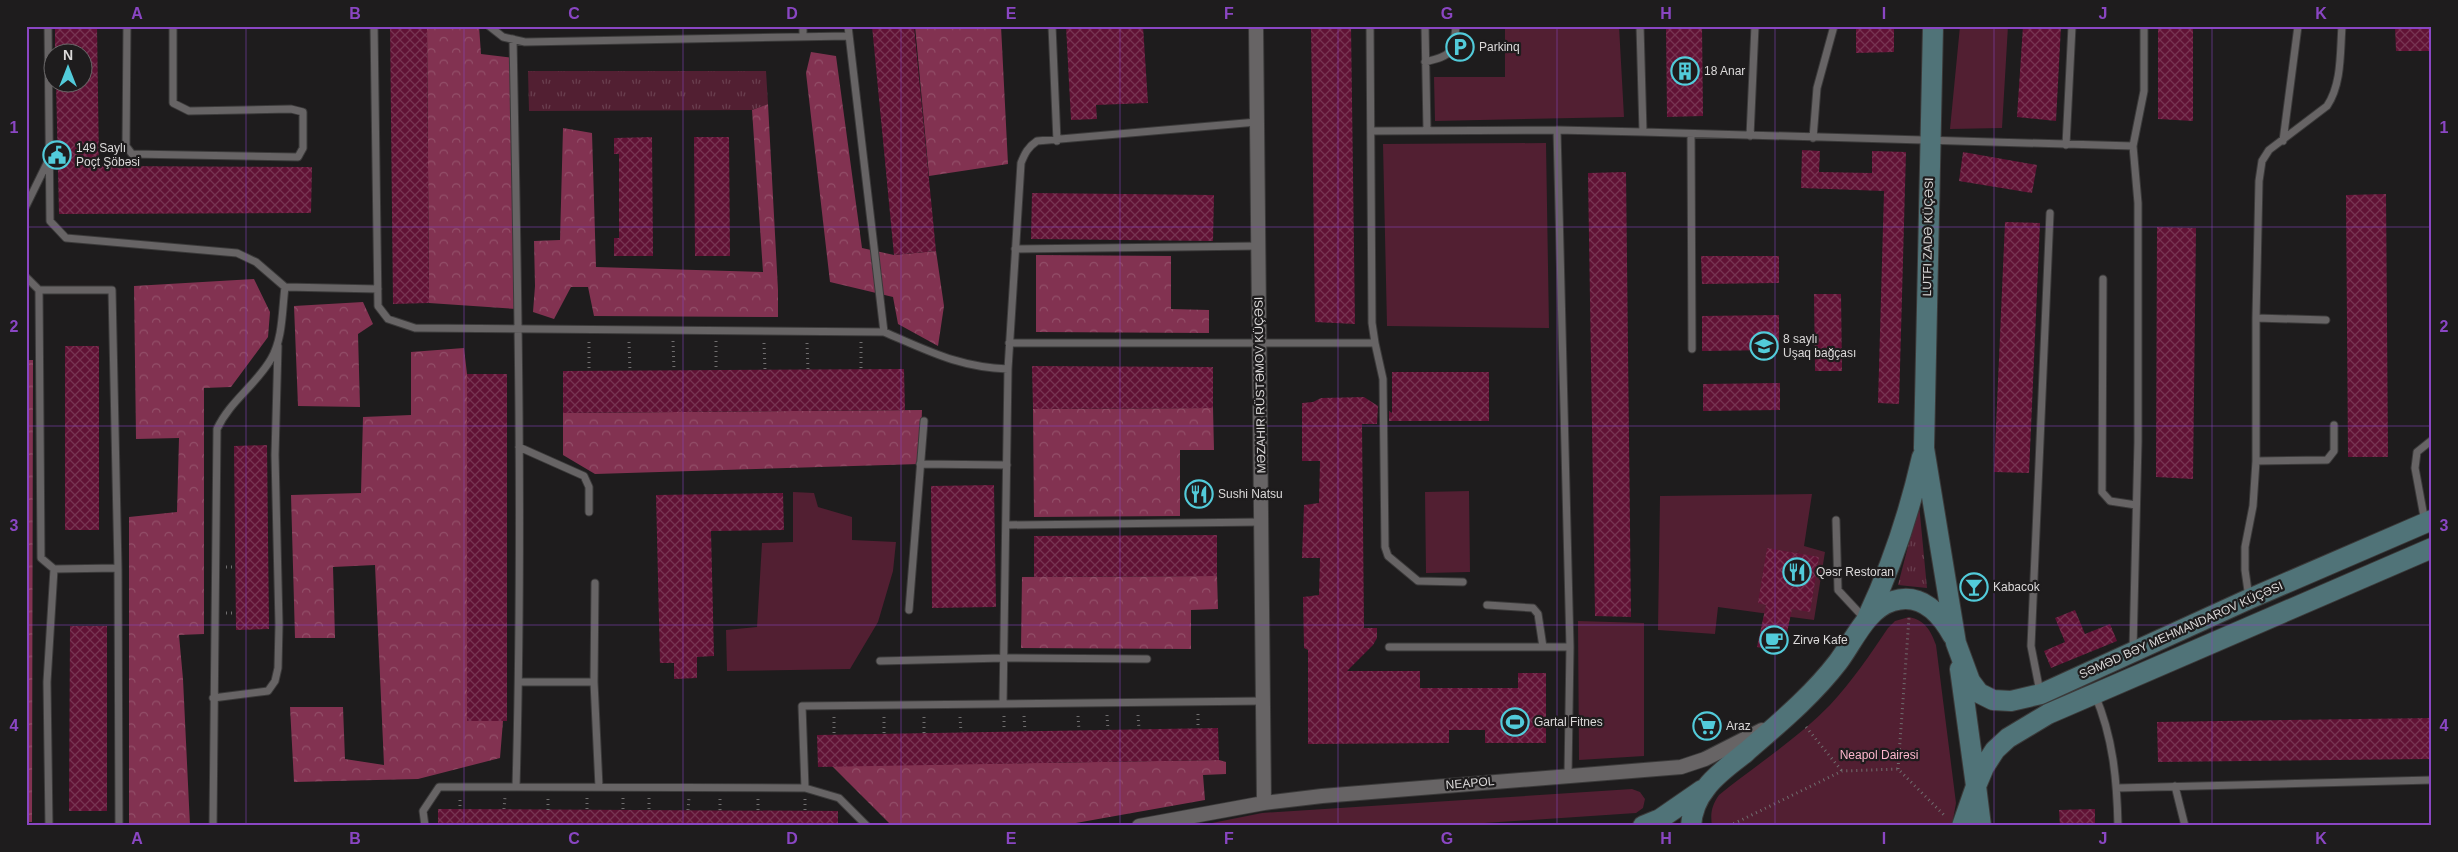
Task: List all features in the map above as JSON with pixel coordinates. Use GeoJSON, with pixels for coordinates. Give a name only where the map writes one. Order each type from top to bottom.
{"type":"FeatureCollection","features":[{"type":"Feature","properties":{"kind":"main road","name":"LUTFI ZADƏ KÜÇƏSI"},"geometry":{"type":"LineString","coordinates":[[1924,448],[1933,26]]}},
{"type":"Feature","properties":{"kind":"main road"},"geometry":{"type":"LineString","coordinates":[[1643,826],[1660,819],[1707,786],[1791,713],[1818,687],[1838,661],[1866,620],[1897,550],[1909,512],[1924,448]]}},
{"type":"Feature","properties":{"kind":"main road"},"geometry":{"type":"LineString","coordinates":[[1924,448],[1956,643],[1981,826]]}},
{"type":"Feature","properties":{"kind":"main road","name":"SƏMƏD BƏY MEHMANDAROV KÜÇƏSI"},"geometry":{"type":"LineString","coordinates":[[1956,643],[1970,681],[1979,693],[1993,700],[2011,701],[2040,694],[2249,598],[2428,521]]}},
{"type":"Feature","properties":{"kind":"main road","name":"SƏMƏD BƏY MEHMANDAROV KÜÇƏSI"},"geometry":{"type":"LineString","coordinates":[[1954,822],[1995,750],[2008,738],[2048,714],[2432,548]]}},
{"type":"Feature","properties":{"kind":"main road"},"geometry":{"type":"LineString","coordinates":[[1866,620],[1893,601],[1905,598],[1923,602],[1945,622],[1956,643]]}},
{"type":"Feature","properties":{"kind":"main road"},"geometry":{"type":"LineString","coordinates":[[1691,826],[1692,814],[1707,786]]}},
{"type":"Feature","properties":{"kind":"street","name":"MƏZAHIR RÜSTƏMOV KÜÇƏSI"},"geometry":{"type":"LineString","coordinates":[[1256,26],[1264,804]]}},
{"type":"Feature","properties":{"kind":"street","name":"NEAPOL"},"geometry":{"type":"LineString","coordinates":[[1139,826],[1322,796],[1681,767],[1734,746],[1791,713]]}},
{"type":"Feature","properties":{"kind":"lane"},"geometry":{"type":"LineString","coordinates":[[48,26],[50,221],[66,238],[237,253],[256,262],[285,287],[378,289]]}},
{"type":"Feature","properties":{"kind":"lane"},"geometry":{"type":"LineString","coordinates":[[127,26],[126,146],[132,154],[298,157],[303,148],[303,112],[291,109],[189,111],[173,104],[173,26]]}},
{"type":"Feature","properties":{"kind":"lane"},"geometry":{"type":"LineString","coordinates":[[374,26],[378,306],[388,320],[415,328],[884,332],[953,362],[982,368],[1008,369]]}},
{"type":"Feature","properties":{"kind":"lane"},"geometry":{"type":"LineString","coordinates":[[489,26],[503,37],[525,42],[849,36]]}},
{"type":"Feature","properties":{"kind":"lane"},"geometry":{"type":"LineString","coordinates":[[803,26],[803,37]]}},
{"type":"Feature","properties":{"kind":"lane"},"geometry":{"type":"LineString","coordinates":[[848,26],[884,332]]}},
{"type":"Feature","properties":{"kind":"lane"},"geometry":{"type":"LineString","coordinates":[[1052,26],[1057,141]]}},
{"type":"Feature","properties":{"kind":"lane"},"geometry":{"type":"LineString","coordinates":[[1370,26],[1372,322],[1383,379],[1385,547],[1388,556],[1418,581],[1463,582]]}},
{"type":"Feature","properties":{"kind":"lane"},"geometry":{"type":"LineString","coordinates":[[1425,26],[1427,130]]}},
{"type":"Feature","properties":{"kind":"lane"},"geometry":{"type":"LineString","coordinates":[[1425,62],[1446,57],[1450,53],[1456,26]]}},
{"type":"Feature","properties":{"kind":"lane"},"geometry":{"type":"LineString","coordinates":[[1640,26],[1643,132]]}},
{"type":"Feature","properties":{"kind":"lane"},"geometry":{"type":"LineString","coordinates":[[1750,136],[1755,26]]}},
{"type":"Feature","properties":{"kind":"lane"},"geometry":{"type":"LineString","coordinates":[[1813,138],[1817,88],[1834,26]]}},
{"type":"Feature","properties":{"kind":"lane"},"geometry":{"type":"LineString","coordinates":[[2066,145],[2072,26]]}},
{"type":"Feature","properties":{"kind":"lane"},"geometry":{"type":"LineString","coordinates":[[2133,650],[2138,203],[2133,146],[2144,91],[2144,26]]}},
{"type":"Feature","properties":{"kind":"lane"},"geometry":{"type":"LineString","coordinates":[[2282,141],[2298,26]]}},
{"type":"Feature","properties":{"kind":"lane"},"geometry":{"type":"LineString","coordinates":[[2249,598],[2245,570],[2245,547],[2253,506],[2256,461],[2256,318],[2259,181],[2262,161],[2269,150],[2327,106],[2333,97],[2342,26]]}},
{"type":"Feature","properties":{"kind":"lane"},"geometry":{"type":"LineString","coordinates":[[513,40],[519,447],[519,682],[516,787]]}},
{"type":"Feature","properties":{"kind":"lane"},"geometry":{"type":"LineString","coordinates":[[1003,703],[1008,369],[1021,163],[1030,146],[1037,142],[1257,122]]}},
{"type":"Feature","properties":{"kind":"lane"},"geometry":{"type":"LineString","coordinates":[[1372,131],[1557,130],[2133,146]]}},
{"type":"Feature","properties":{"kind":"lane"},"geometry":{"type":"LineString","coordinates":[[1557,130],[1570,647],[1568,775]]}},
{"type":"Feature","properties":{"kind":"lane"},"geometry":{"type":"LineString","coordinates":[[1691,134],[1692,349]]}},
{"type":"Feature","properties":{"kind":"lane"},"geometry":{"type":"LineString","coordinates":[[26,206],[50,157]]}},
{"type":"Feature","properties":{"kind":"lane"},"geometry":{"type":"LineString","coordinates":[[2040,694],[2031,646],[2050,214]]}},
{"type":"Feature","properties":{"kind":"lane"},"geometry":{"type":"LineString","coordinates":[[1015,249],[1258,246]]}},
{"type":"Feature","properties":{"kind":"lane"},"geometry":{"type":"LineString","coordinates":[[26,277],[39,290],[41,558],[54,569],[118,568]]}},
{"type":"Feature","properties":{"kind":"lane"},"geometry":{"type":"LineString","coordinates":[[2103,279],[2102,492],[2110,501],[2136,505]]}},
{"type":"Feature","properties":{"kind":"lane"},"geometry":{"type":"LineString","coordinates":[[213,698],[268,691],[275,681],[278,668],[279,606],[275,455],[278,344],[285,287]]}},
{"type":"Feature","properties":{"kind":"lane"},"geometry":{"type":"LineString","coordinates":[[39,290],[112,290],[118,568],[119,826]]}},
{"type":"Feature","properties":{"kind":"lane"},"geometry":{"type":"LineString","coordinates":[[2256,318],[2326,320]]}},
{"type":"Feature","properties":{"kind":"lane"},"geometry":{"type":"LineString","coordinates":[[1009,343],[1375,343]]}},
{"type":"Feature","properties":{"kind":"lane"},"geometry":{"type":"LineString","coordinates":[[213,826],[216,429],[223,414],[271,360],[278,344]]}},
{"type":"Feature","properties":{"kind":"lane"},"geometry":{"type":"LineString","coordinates":[[908,610],[924,422]]}},
{"type":"Feature","properties":{"kind":"lane"},"geometry":{"type":"LineString","coordinates":[[2256,461],[2327,460],[2334,451],[2334,426]]}},
{"type":"Feature","properties":{"kind":"lane"},"geometry":{"type":"LineString","coordinates":[[2428,521],[2415,468],[2417,452],[2432,440]]}},
{"type":"Feature","properties":{"kind":"lane"},"geometry":{"type":"LineString","coordinates":[[519,447],[584,476],[589,487],[589,512]]}},
{"type":"Feature","properties":{"kind":"lane"},"geometry":{"type":"LineString","coordinates":[[920,464],[1007,465]]}},
{"type":"Feature","properties":{"kind":"lane"},"geometry":{"type":"LineString","coordinates":[[1836,520],[1838,590],[1866,620]]}},
{"type":"Feature","properties":{"kind":"lane"},"geometry":{"type":"LineString","coordinates":[[1007,525],[1261,522]]}},
{"type":"Feature","properties":{"kind":"lane"},"geometry":{"type":"LineString","coordinates":[[49,826],[47,682],[54,569]]}},
{"type":"Feature","properties":{"kind":"lane"},"geometry":{"type":"LineString","coordinates":[[595,583],[594,682],[599,787]]}},
{"type":"Feature","properties":{"kind":"lane"},"geometry":{"type":"LineString","coordinates":[[1487,605],[1533,608],[1538,614],[1543,647]]}},
{"type":"Feature","properties":{"kind":"lane"},"geometry":{"type":"LineString","coordinates":[[1390,647],[1570,647]]}},
{"type":"Feature","properties":{"kind":"lane"},"geometry":{"type":"LineString","coordinates":[[880,661],[1004,658],[1147,659]]}},
{"type":"Feature","properties":{"kind":"lane"},"geometry":{"type":"LineString","coordinates":[[519,682],[594,682]]}},
{"type":"Feature","properties":{"kind":"lane"},"geometry":{"type":"LineString","coordinates":[[2094,695],[2110,736],[2117,788],[2118,826]]}},
{"type":"Feature","properties":{"kind":"lane"},"geometry":{"type":"LineString","coordinates":[[805,788],[802,706],[1263,701]]}},
{"type":"Feature","properties":{"kind":"lane"},"geometry":{"type":"LineString","coordinates":[[2117,788],[2432,780]]}},
{"type":"Feature","properties":{"kind":"lane"},"geometry":{"type":"LineString","coordinates":[[2174,786],[2185,826]]}},
{"type":"Feature","properties":{"kind":"lane"},"geometry":{"type":"LineString","coordinates":[[425,826],[423,811],[439,787],[805,788],[839,798],[867,826]]}},
{"type":"Feature","properties":{"kind":"path"},"geometry":{"type":"LineString","coordinates":[[589,329],[589,371]]}},
{"type":"Feature","properties":{"kind":"path"},"geometry":{"type":"LineString","coordinates":[[629,330],[630,371]]}},
{"type":"Feature","properties":{"kind":"path"},"geometry":{"type":"LineString","coordinates":[[673,330],[674,370]]}},
{"type":"Feature","properties":{"kind":"path"},"geometry":{"type":"LineString","coordinates":[[716,331],[716,370]]}},
{"type":"Feature","properties":{"kind":"path"},"geometry":{"type":"LineString","coordinates":[[764,331],[765,370]]}},
{"type":"Feature","properties":{"kind":"path"},"geometry":{"type":"LineString","coordinates":[[807,331],[808,370]]}},
{"type":"Feature","properties":{"kind":"path"},"geometry":{"type":"LineString","coordinates":[[860,332],[861,369]]}},
{"type":"Feature","properties":{"kind":"path"},"geometry":{"type":"LineString","coordinates":[[1898,770],[1909,617]]}},
{"type":"Feature","properties":{"kind":"path"},"geometry":{"type":"LineString","coordinates":[[1806,727],[1842,771]]}},
{"type":"Feature","properties":{"kind":"path"},"geometry":{"type":"LineString","coordinates":[[1730,826],[1842,771],[1898,770],[1954,822]]}},
{"type":"Feature","properties":{"kind":"green space"},"geometry":{"type":"Polygon","coordinates":[[[427,26],[479,26],[481,54],[515,58],[517,309],[429,303],[427,26]]]}},
{"type":"Feature","properties":{"kind":"green space"},"geometry":{"type":"Polygon","coordinates":[[[915,26],[1001,26],[1008,164],[929,176],[915,26]]]}},
{"type":"Feature","properties":{"kind":"green space"},"geometry":{"type":"Polygon","coordinates":[[[1505,26],[1619,26],[1624,117],[1435,121],[1434,77],[1505,77],[1505,26]]]}},
{"type":"Feature","properties":{"kind":"green space"},"geometry":{"type":"Polygon","coordinates":[[[1960,26],[2008,26],[2002,128],[1950,129],[1960,26]]]}},
{"type":"Feature","properties":{"kind":"green space"},"geometry":{"type":"Polygon","coordinates":[[[811,52],[836,56],[862,248],[894,255],[936,251],[944,306],[938,346],[898,324],[893,297],[830,282],[806,73],[811,52]]]}},
{"type":"Feature","properties":{"kind":"green space"},"geometry":{"type":"Polygon","coordinates":[[[528,71],[766,71],[768,104],[752,110],[529,111],[528,71]]]}},
{"type":"Feature","properties":{"kind":"green space"},"geometry":{"type":"Polygon","coordinates":[[[768,104],[778,317],[594,316],[588,287],[571,287],[554,319],[533,312],[535,286],[534,241],[560,240],[563,128],[592,133],[596,267],[763,272],[752,110],[768,104]]]}},
{"type":"Feature","properties":{"kind":"green space"},"geometry":{"type":"Polygon","coordinates":[[[1546,143],[1549,328],[1387,326],[1383,144],[1546,143]]]}},
{"type":"Feature","properties":{"kind":"green space"},"geometry":{"type":"Polygon","coordinates":[[[1036,255],[1171,256],[1171,309],[1209,310],[1209,333],[1036,332],[1036,255]]]}},
{"type":"Feature","properties":{"kind":"green space"},"geometry":{"type":"Polygon","coordinates":[[[254,279],[270,312],[268,337],[231,387],[204,388],[204,634],[179,635],[190,826],[129,826],[129,517],[177,512],[179,438],[136,439],[134,286],[254,279]]]}},
{"type":"Feature","properties":{"kind":"green space"},"geometry":{"type":"Polygon","coordinates":[[[363,302],[373,324],[358,334],[360,407],[298,406],[294,306],[363,302]]]}},
{"type":"Feature","properties":{"kind":"green space"},"geometry":{"type":"Polygon","coordinates":[[[464,348],[467,374],[467,720],[503,721],[500,758],[418,779],[294,782],[290,707],[343,707],[345,759],[384,765],[375,565],[333,567],[335,638],[295,638],[291,495],[361,493],[363,417],[411,415],[411,352],[464,348]]]}},
{"type":"Feature","properties":{"kind":"green space"},"geometry":{"type":"Polygon","coordinates":[[[26,360],[33,360],[32,822],[26,822],[26,360]]]}},
{"type":"Feature","properties":{"kind":"green space"},"geometry":{"type":"Polygon","coordinates":[[[1213,408],[1214,450],[1180,450],[1180,516],[1034,517],[1033,409],[1213,408]]]}},
{"type":"Feature","properties":{"kind":"green space"},"geometry":{"type":"Polygon","coordinates":[[[922,410],[920,464],[595,474],[563,455],[563,413],[922,410]]]}},
{"type":"Feature","properties":{"kind":"green space"},"geometry":{"type":"Polygon","coordinates":[[[1469,491],[1470,572],[1426,573],[1425,492],[1469,491]]]}},
{"type":"Feature","properties":{"kind":"green space"},"geometry":{"type":"Polygon","coordinates":[[[793,492],[814,493],[818,507],[852,517],[852,540],[896,542],[893,571],[878,622],[850,669],[727,671],[726,630],[757,627],[762,543],[793,542],[793,492]]]}},
{"type":"Feature","properties":{"kind":"green space"},"geometry":{"type":"Polygon","coordinates":[[[1812,494],[1804,546],[1825,552],[1814,620],[1718,607],[1715,634],[1658,630],[1660,496],[1812,494]]]}},
{"type":"Feature","properties":{"kind":"green space"},"geometry":{"type":"Polygon","coordinates":[[[1919,504],[1927,588],[1898,585],[1919,504]]]}},
{"type":"Feature","properties":{"kind":"green space"},"geometry":{"type":"Polygon","coordinates":[[[1217,576],[1218,609],[1191,610],[1191,649],[1021,648],[1022,577],[1217,576]]]}},
{"type":"Feature","properties":{"kind":"green space","name":"Neapol Dairəsi"},"geometry":{"type":"Polygon","coordinates":[[[1909,617],[1915,618],[1927,627],[1936,645],[1956,803],[1952,826],[1712,826],[1712,809],[1719,795],[1790,741],[1830,705],[1868,658],[1888,628],[1895,621],[1909,617]]]}},
{"type":"Feature","properties":{"kind":"green space"},"geometry":{"type":"Polygon","coordinates":[[[1578,621],[1644,623],[1644,756],[1579,760],[1578,621]]]}},
{"type":"Feature","properties":{"kind":"green space"},"geometry":{"type":"Polygon","coordinates":[[[1219,760],[1226,762],[1226,774],[1203,775],[1205,800],[1059,826],[892,826],[832,766],[1219,760]]]}},
{"type":"Feature","properties":{"kind":"green space"},"geometry":{"type":"Polygon","coordinates":[[[1632,789],[1640,792],[1645,799],[1643,808],[1636,813],[1439,826],[1197,826],[1262,813],[1632,789]]]}},
{"type":"Feature","properties":{"kind":"building"},"geometry":{"type":"Polygon","coordinates":[[[55,26],[97,26],[99,166],[312,167],[311,213],[59,214],[56,92],[92,92],[92,42],[55,42],[55,26]]]}},
{"type":"Feature","properties":{"kind":"building"},"geometry":{"type":"Polygon","coordinates":[[[390,26],[427,26],[429,303],[393,304],[390,26]]]}},
{"type":"Feature","properties":{"kind":"building"},"geometry":{"type":"Polygon","coordinates":[[[872,26],[914,26],[936,251],[894,255],[872,26]]]}},
{"type":"Feature","properties":{"kind":"building"},"geometry":{"type":"Polygon","coordinates":[[[1066,26],[1143,26],[1148,103],[1096,105],[1097,119],[1071,120],[1066,26]]]}},
{"type":"Feature","properties":{"kind":"building"},"geometry":{"type":"Polygon","coordinates":[[[1311,26],[1351,26],[1355,324],[1315,322],[1311,26]]]}},
{"type":"Feature","properties":{"kind":"building","name":"18 Anar"},"geometry":{"type":"Polygon","coordinates":[[[1666,26],[1702,26],[1703,116],[1667,117],[1666,26]]]}},
{"type":"Feature","properties":{"kind":"building"},"geometry":{"type":"Polygon","coordinates":[[[1856,26],[1894,26],[1894,52],[1856,53],[1856,26]]]}},
{"type":"Feature","properties":{"kind":"building"},"geometry":{"type":"Polygon","coordinates":[[[2023,26],[2061,26],[2056,121],[2017,117],[2023,26]]]}},
{"type":"Feature","properties":{"kind":"building"},"geometry":{"type":"Polygon","coordinates":[[[2158,26],[2193,26],[2193,121],[2158,119],[2158,26]]]}},
{"type":"Feature","properties":{"kind":"building"},"geometry":{"type":"Polygon","coordinates":[[[2395,26],[2429,26],[2430,51],[2396,51],[2395,26]]]}},
{"type":"Feature","properties":{"kind":"building"},"geometry":{"type":"Polygon","coordinates":[[[652,137],[653,256],[614,256],[614,238],[619,238],[619,154],[614,154],[614,138],[652,137]]]}},
{"type":"Feature","properties":{"kind":"building"},"geometry":{"type":"Polygon","coordinates":[[[694,137],[729,137],[730,256],[695,256],[694,137]]]}},
{"type":"Feature","properties":{"kind":"building"},"geometry":{"type":"Polygon","coordinates":[[[1802,150],[1820,151],[1819,172],[1872,173],[1872,151],[1906,152],[1899,404],[1878,403],[1884,191],[1801,188],[1802,150]]]}},
{"type":"Feature","properties":{"kind":"building"},"geometry":{"type":"Polygon","coordinates":[[[1963,152],[2037,165],[2032,193],[1959,181],[1963,152]]]}},
{"type":"Feature","properties":{"kind":"building"},"geometry":{"type":"Polygon","coordinates":[[[1626,172],[1631,617],[1595,616],[1588,173],[1626,172]]]}},
{"type":"Feature","properties":{"kind":"building"},"geometry":{"type":"Polygon","coordinates":[[[1032,193],[1214,195],[1213,241],[1031,239],[1032,193]]]}},
{"type":"Feature","properties":{"kind":"building"},"geometry":{"type":"Polygon","coordinates":[[[2386,194],[2388,457],[2348,457],[2346,195],[2386,194]]]}},
{"type":"Feature","properties":{"kind":"building"},"geometry":{"type":"Polygon","coordinates":[[[2005,222],[2040,223],[2029,473],[1994,472],[2005,222]]]}},
{"type":"Feature","properties":{"kind":"building"},"geometry":{"type":"Polygon","coordinates":[[[2157,227],[2196,228],[2193,479],[2156,477],[2157,227]]]}},
{"type":"Feature","properties":{"kind":"building"},"geometry":{"type":"Polygon","coordinates":[[[1701,256],[1779,256],[1779,283],[1702,284],[1701,256]]]}},
{"type":"Feature","properties":{"kind":"building"},"geometry":{"type":"Polygon","coordinates":[[[1814,294],[1841,294],[1842,371],[1815,371],[1814,294]]]}},
{"type":"Feature","properties":{"kind":"building"},"geometry":{"type":"Polygon","coordinates":[[[1779,315],[1779,350],[1702,351],[1702,316],[1779,315]]]}},
{"type":"Feature","properties":{"kind":"building"},"geometry":{"type":"Polygon","coordinates":[[[65,346],[99,346],[99,530],[65,530],[65,346]]]}},
{"type":"Feature","properties":{"kind":"building"},"geometry":{"type":"Polygon","coordinates":[[[1032,366],[1213,367],[1213,408],[1033,409],[1032,366]]]}},
{"type":"Feature","properties":{"kind":"building"},"geometry":{"type":"Polygon","coordinates":[[[904,369],[905,410],[563,413],[563,371],[904,369]]]}},
{"type":"Feature","properties":{"kind":"building"},"geometry":{"type":"Polygon","coordinates":[[[1392,372],[1489,372],[1489,421],[1389,421],[1389,411],[1392,413],[1392,372]]]}},
{"type":"Feature","properties":{"kind":"building"},"geometry":{"type":"Polygon","coordinates":[[[467,374],[507,374],[507,721],[467,721],[467,374]]]}},
{"type":"Feature","properties":{"kind":"building"},"geometry":{"type":"Polygon","coordinates":[[[1780,383],[1780,410],[1703,411],[1703,384],[1780,383]]]}},
{"type":"Feature","properties":{"kind":"building"},"geometry":{"type":"Polygon","coordinates":[[[1364,397],[1378,406],[1377,424],[1362,424],[1364,628],[1377,628],[1377,638],[1373,645],[1347,671],[1420,671],[1420,688],[1518,688],[1518,673],[1546,673],[1546,743],[1485,743],[1485,730],[1449,730],[1449,743],[1308,744],[1308,650],[1304,648],[1303,597],[1319,595],[1320,558],[1302,558],[1304,505],[1319,503],[1320,461],[1302,461],[1302,403],[1313,402],[1321,398],[1364,397]]]}},
{"type":"Feature","properties":{"kind":"building"},"geometry":{"type":"Polygon","coordinates":[[[267,445],[269,629],[236,630],[234,446],[267,445]]]}},
{"type":"Feature","properties":{"kind":"building"},"geometry":{"type":"Polygon","coordinates":[[[994,485],[996,607],[932,608],[931,486],[994,485]]]}},
{"type":"Feature","properties":{"kind":"building"},"geometry":{"type":"Polygon","coordinates":[[[783,493],[784,530],[711,531],[714,656],[697,657],[697,678],[674,679],[674,663],[660,663],[656,495],[783,493]]]}},
{"type":"Feature","properties":{"kind":"building"},"geometry":{"type":"Polygon","coordinates":[[[1217,535],[1217,576],[1034,577],[1034,536],[1217,535]]]}},
{"type":"Feature","properties":{"kind":"building"},"geometry":{"type":"Polygon","coordinates":[[[1767,548],[1819,557],[1810,612],[1792,609],[1783,652],[1757,647],[1766,605],[1758,603],[1767,548]]]}},
{"type":"Feature","properties":{"kind":"building"},"geometry":{"type":"Polygon","coordinates":[[[2075,610],[2085,634],[2110,624],[2117,641],[2051,668],[2044,651],[2065,642],[2055,618],[2075,610]]]}},
{"type":"Feature","properties":{"kind":"building"},"geometry":{"type":"Polygon","coordinates":[[[70,626],[107,626],[107,811],[69,811],[70,626]]]}},
{"type":"Feature","properties":{"kind":"building"},"geometry":{"type":"Polygon","coordinates":[[[2432,718],[2432,759],[2158,762],[2157,722],[2432,718]]]}},
{"type":"Feature","properties":{"kind":"building"},"geometry":{"type":"Polygon","coordinates":[[[1218,728],[1219,760],[818,767],[817,735],[1218,728]]]}},
{"type":"Feature","properties":{"kind":"building"},"geometry":{"type":"Polygon","coordinates":[[[438,809],[838,811],[838,826],[438,826],[438,809]]]}},
{"type":"Feature","properties":{"kind":"building"},"geometry":{"type":"Polygon","coordinates":[[[2095,809],[2095,826],[2060,826],[2059,810],[2095,809]]]}},
{"type":"Feature","properties":{"kind":"place","name":"Parkinq"},"geometry":{"type":"Point","coordinates":[1460,47]}},
{"type":"Feature","properties":{"kind":"place","name":"18 Anar"},"geometry":{"type":"Point","coordinates":[1685,71]}},
{"type":"Feature","properties":{"kind":"place","name":"149 Saylı Poçt Şöbəsi"},"geometry":{"type":"Point","coordinates":[57,155]}},
{"type":"Feature","properties":{"kind":"place","name":"8 saylı Uşaq bağçası"},"geometry":{"type":"Point","coordinates":[1764,346]}},
{"type":"Feature","properties":{"kind":"place","name":"Sushi Natsu"},"geometry":{"type":"Point","coordinates":[1199,494]}},
{"type":"Feature","properties":{"kind":"place","name":"Qəsr Restoran"},"geometry":{"type":"Point","coordinates":[1797,572]}},
{"type":"Feature","properties":{"kind":"place","name":"Kabacok"},"geometry":{"type":"Point","coordinates":[1974,587]}},
{"type":"Feature","properties":{"kind":"place","name":"Zirvə Kafe"},"geometry":{"type":"Point","coordinates":[1774,640]}},
{"type":"Feature","properties":{"kind":"place","name":"Gartal Fitnes"},"geometry":{"type":"Point","coordinates":[1515,722]}},
{"type":"Feature","properties":{"kind":"place","name":"Araz"},"geometry":{"type":"Point","coordinates":[1707,726]}}]}
